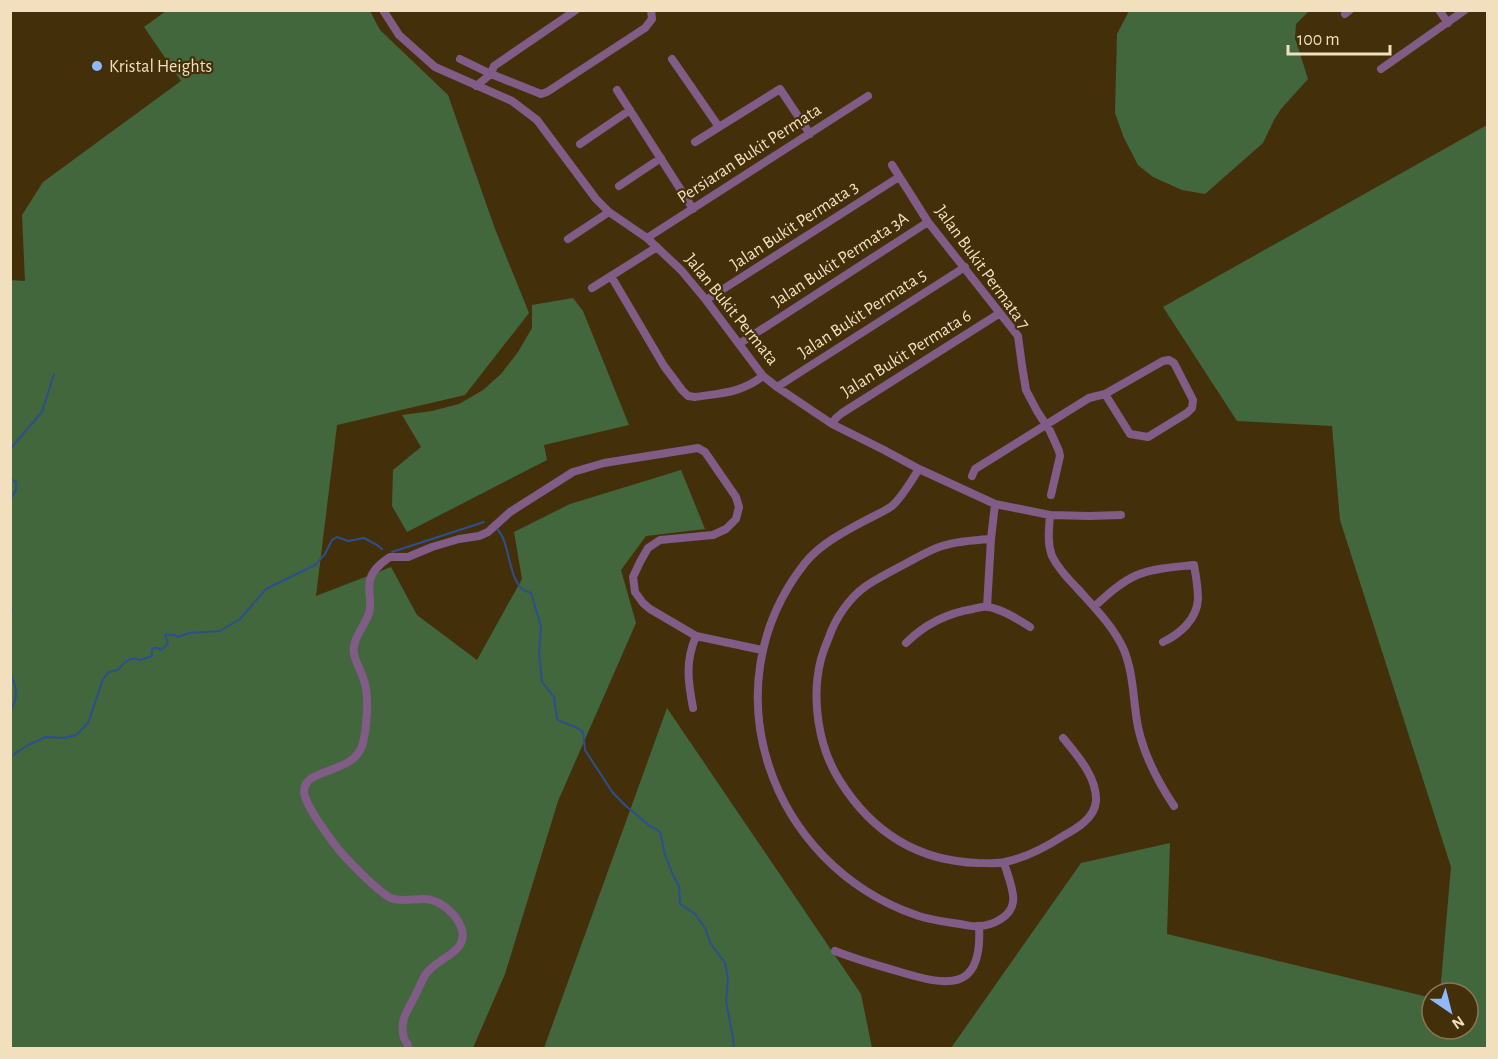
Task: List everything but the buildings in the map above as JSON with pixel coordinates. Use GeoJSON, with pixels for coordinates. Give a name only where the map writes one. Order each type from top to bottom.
{"type":"FeatureCollection","features":[{"type":"Feature","properties":{"kind":"street","name":"Jalan Bukit Permata"},"geometry":{"type":"LineString","coordinates":[[383,10],[399,35],[435,67],[512,101],[537,120],[596,199],[609,212],[657,246],[681,270],[763,376],[777,387],[832,424],[920,470],[995,504],[1050,515],[1122,515]]}},
{"type":"Feature","properties":{"kind":"street"},"geometry":{"type":"LineString","coordinates":[[476,86],[491,74],[494,66],[576,10]]}},
{"type":"Feature","properties":{"kind":"street"},"geometry":{"type":"LineString","coordinates":[[1439,10],[1448,22]]}},
{"type":"Feature","properties":{"kind":"street"},"geometry":{"type":"LineString","coordinates":[[1381,69],[1465,10]]}},
{"type":"Feature","properties":{"kind":"street"},"geometry":{"type":"LineString","coordinates":[[460,59],[541,94],[645,28],[651,15]]}},
{"type":"Feature","properties":{"kind":"street"},"geometry":{"type":"LineString","coordinates":[[672,59],[719,127]]}},
{"type":"Feature","properties":{"kind":"street"},"geometry":{"type":"LineString","coordinates":[[695,142],[780,89],[810,134]]}},
{"type":"Feature","properties":{"kind":"street"},"geometry":{"type":"LineString","coordinates":[[617,90],[693,209]]}},
{"type":"Feature","properties":{"kind":"street","name":"Persiaran Bukit Permata"},"geometry":{"type":"LineString","coordinates":[[647,238],[868,96]]}},
{"type":"Feature","properties":{"kind":"street"},"geometry":{"type":"LineString","coordinates":[[580,144],[630,110]]}},
{"type":"Feature","properties":{"kind":"street"},"geometry":{"type":"LineString","coordinates":[[619,186],[661,158]]}},
{"type":"Feature","properties":{"kind":"street","name":"Jalan Bukit Permata 7"},"geometry":{"type":"LineString","coordinates":[[892,165],[928,222],[1018,336],[1026,390],[1059,451],[1060,456],[1051,495]]}},
{"type":"Feature","properties":{"kind":"street","name":"Jalan Bukit Permata 3"},"geometry":{"type":"LineString","coordinates":[[706,300],[899,177]]}},
{"type":"Feature","properties":{"kind":"street"},"geometry":{"type":"LineString","coordinates":[[568,239],[609,212]]}},
{"type":"Feature","properties":{"kind":"street","name":"Jalan Bukit Permata 3A"},"geometry":{"type":"LineString","coordinates":[[739,344],[928,222]]}},
{"type":"Feature","properties":{"kind":"street"},"geometry":{"type":"LineString","coordinates":[[592,288],[657,246]]}},
{"type":"Feature","properties":{"kind":"street","name":"Jalan Bukit Permata 5"},"geometry":{"type":"LineString","coordinates":[[777,387],[965,267]]}},
{"type":"Feature","properties":{"kind":"street"},"geometry":{"type":"LineString","coordinates":[[611,276],[664,366],[688,396],[741,390],[763,376]]}},
{"type":"Feature","properties":{"kind":"street","name":"Jalan Bukit Permata 6"},"geometry":{"type":"LineString","coordinates":[[832,424],[842,413],[1000,313]]}},
{"type":"Feature","properties":{"kind":"street"},"geometry":{"type":"LineString","coordinates":[[972,476],[975,469],[1089,398],[1105,394],[1163,361],[1169,360],[1174,363],[1193,400],[1192,408],[1187,413],[1148,437],[1130,434],[1105,394]]}},
{"type":"Feature","properties":{"kind":"street"},"geometry":{"type":"LineString","coordinates":[[408,1048],[403,1031],[403,1020],[406,1013],[426,973],[437,963],[450,956],[459,945],[462,936],[461,928],[454,916],[442,904],[426,898],[393,899],[381,892],[336,847],[311,809],[304,790],[312,776],[345,765],[356,757],[362,745],[367,723],[366,685],[354,654],[356,640],[370,609],[369,586],[375,570],[390,557],[408,557],[432,547],[488,532],[510,512],[573,472],[604,463],[698,447],[705,452],[736,497],[740,507],[736,519],[726,529],[713,535],[660,540],[648,548],[633,578],[635,592],[643,603],[696,636],[762,650]]}},
{"type":"Feature","properties":{"kind":"street"},"geometry":{"type":"LineString","coordinates":[[920,470],[893,505],[833,538],[807,560],[781,600],[762,650],[759,672],[758,699],[765,750],[772,775],[792,818],[818,852],[833,867],[866,892],[895,906],[941,921],[979,927],[990,924],[1007,915],[1013,906],[1014,898],[1004,863]]}},
{"type":"Feature","properties":{"kind":"street"},"geometry":{"type":"LineString","coordinates":[[987,607],[995,504]]}},
{"type":"Feature","properties":{"kind":"street"},"geometry":{"type":"LineString","coordinates":[[1050,515],[1048,538],[1052,555],[1059,568],[1094,606],[1124,650],[1131,671],[1138,727],[1144,746],[1161,786],[1174,806]]}},
{"type":"Feature","properties":{"kind":"street"},"geometry":{"type":"LineString","coordinates":[[991,539],[959,542],[930,550],[863,588],[841,614],[834,625],[821,659],[817,691],[820,726],[828,758],[855,804],[873,822],[897,840],[926,854],[963,862],[1004,863],[1053,843],[1089,817],[1096,802],[1092,779],[1063,738]]}},
{"type":"Feature","properties":{"kind":"street"},"geometry":{"type":"LineString","coordinates":[[1094,606],[1118,586],[1137,575],[1161,568],[1194,565],[1198,601],[1192,616],[1180,633],[1163,642]]}},
{"type":"Feature","properties":{"kind":"street"},"geometry":{"type":"LineString","coordinates":[[906,643],[917,632],[941,618],[987,607],[1014,617],[1030,627]]}},
{"type":"Feature","properties":{"kind":"street"},"geometry":{"type":"LineString","coordinates":[[693,708],[688,684],[689,652],[696,636]]}},
{"type":"Feature","properties":{"kind":"street"},"geometry":{"type":"LineString","coordinates":[[835,951],[920,978],[945,982],[957,981],[972,969],[978,958],[979,927]]}},
{"type":"Feature","properties":{"kind":"green space"},"geometry":{"type":"Polygon","coordinates":[[[166,11],[370,11],[380,30],[448,95],[495,229],[529,313],[465,395],[337,425],[316,596],[391,567],[417,615],[477,660],[522,579],[514,532],[570,504],[681,470],[705,529],[646,536],[621,570],[636,623],[558,801],[505,974],[473,1048],[11,1048],[10,280],[25,281],[22,215],[43,182],[181,81],[144,27],[166,11]]]}},
{"type":"Feature","properties":{"kind":"green space"},"geometry":{"type":"Polygon","coordinates":[[[1129,11],[1309,11],[1296,24],[1295,38],[1308,79],[1281,109],[1263,143],[1205,194],[1182,190],[1153,177],[1138,165],[1124,138],[1115,113],[1117,34],[1129,11]]]}},
{"type":"Feature","properties":{"kind":"green space"},"geometry":{"type":"Polygon","coordinates":[[[1487,125],[1487,1048],[951,1048],[1081,863],[1170,843],[1167,934],[1420,995],[1420,1041],[1480,1041],[1480,981],[1441,981],[1451,867],[1340,520],[1332,426],[1237,421],[1163,307],[1487,125]]]}},
{"type":"Feature","properties":{"kind":"green space"},"geometry":{"type":"Polygon","coordinates":[[[573,298],[583,311],[629,425],[544,445],[547,460],[407,532],[392,506],[393,470],[421,447],[402,415],[459,404],[483,390],[501,374],[518,352],[532,328],[532,305],[573,298]]]}},
{"type":"Feature","properties":{"kind":"green space"},"geometry":{"type":"Polygon","coordinates":[[[667,708],[861,994],[872,1048],[544,1048],[667,708]]]}},
{"type":"Feature","properties":{"kind":"waterway"},"geometry":{"type":"LineString","coordinates":[[10,449],[42,412],[54,374]]}},
{"type":"Feature","properties":{"kind":"waterway"},"geometry":{"type":"LineString","coordinates":[[10,478],[16,482],[16,490],[10,500]]}},
{"type":"Feature","properties":{"kind":"waterway"},"geometry":{"type":"LineString","coordinates":[[392,552],[484,522]]}},
{"type":"Feature","properties":{"kind":"waterway"},"geometry":{"type":"LineString","coordinates":[[498,530],[505,543],[517,583],[522,589],[531,593],[541,626],[539,654],[542,682],[554,697],[557,719],[583,732],[585,750],[613,793],[651,827],[660,832],[665,855],[679,886],[680,904],[695,914],[705,928],[711,944],[725,963],[728,978],[726,1001],[734,1048]]}},
{"type":"Feature","properties":{"kind":"waterway"},"geometry":{"type":"LineString","coordinates":[[10,757],[46,737],[64,738],[76,735],[88,723],[103,679],[109,672],[118,670],[130,659],[140,660],[152,656],[154,648],[161,650],[168,643],[165,635],[178,637],[189,633],[220,631],[240,619],[266,589],[315,565],[325,554],[332,540],[337,537],[348,541],[364,538],[382,549]]}},
{"type":"Feature","properties":{"kind":"waterway"},"geometry":{"type":"LineString","coordinates":[[10,607],[12,610],[10,613]]}},
{"type":"Feature","properties":{"kind":"waterway"},"geometry":{"type":"LineString","coordinates":[[10,673],[16,693],[10,712]]}},
{"type":"Feature","properties":{"kind":"place","name":"Kristal Heights"},"geometry":{"type":"Point","coordinates":[97,66]}}]}
